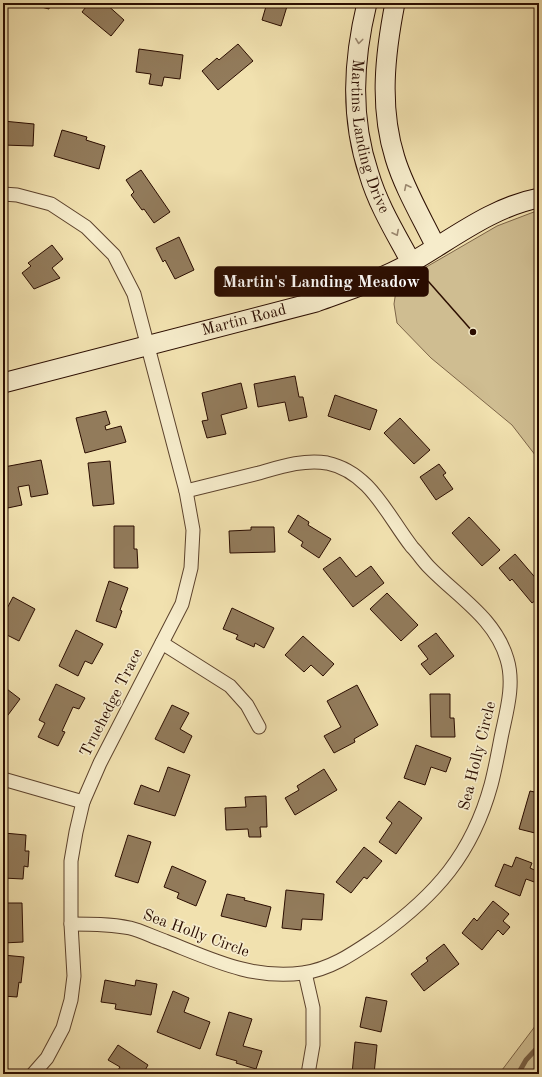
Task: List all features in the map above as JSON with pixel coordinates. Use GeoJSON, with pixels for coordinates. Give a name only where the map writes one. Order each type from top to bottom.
{"type":"FeatureCollection","features":[{"type":"Feature","properties":{"kind":"street","name":"Martins Landing Drive"},"geometry":{"type":"LineString","coordinates":[[367,3],[360,30],[356,67],[356,98],[360,137],[369,175],[378,197],[411,262]]}},
{"type":"Feature","properties":{"kind":"street","name":"Martins Landing Drive"},"geometry":{"type":"LineString","coordinates":[[395,3],[384,83],[387,121],[394,158],[403,180],[436,247]]}},
{"type":"Feature","properties":{"kind":"street","name":"Truehedge Trace"},"geometry":{"type":"LineString","coordinates":[[3,194],[17,195],[51,204],[86,227],[114,255],[134,294],[186,491],[193,530],[191,568],[182,604],[100,763],[84,802],[76,832],[71,861],[71,924],[74,976],[71,1000],[63,1028],[46,1058],[32,1074]]}},
{"type":"Feature","properties":{"kind":"street","name":"Martin Road"},"geometry":{"type":"LineString","coordinates":[[3,383],[316,302],[365,284],[411,262],[477,222],[502,210],[539,198]]}},
{"type":"Feature","properties":{"kind":"street","name":"Sea Holly Circle"},"geometry":{"type":"LineString","coordinates":[[71,924],[106,924],[132,929],[228,966],[250,972],[277,975],[305,973],[327,967],[347,958],[402,919],[435,890],[460,858],[479,823],[491,785],[510,696],[508,662],[500,640],[489,622],[428,566],[372,490],[349,471],[326,463],[302,462],[186,491]]}},
{"type":"Feature","properties":{"kind":"street"},"geometry":{"type":"LineString","coordinates":[[162,643],[230,686],[247,705],[259,726]]}},
{"type":"Feature","properties":{"kind":"street"},"geometry":{"type":"LineString","coordinates":[[3,779],[84,802]]}},
{"type":"Feature","properties":{"kind":"street"},"geometry":{"type":"LineString","coordinates":[[305,973],[313,1008],[313,1045],[308,1074]]}},
{"type":"Feature","properties":{"kind":"shaded area"},"geometry":{"type":"Polygon","coordinates":[[[539,210],[539,460],[512,425],[431,358],[397,323],[394,304],[397,284],[497,226],[539,210]]]}},
{"type":"Feature","properties":{"kind":"shaded area"},"geometry":{"type":"Polygon","coordinates":[[[539,1021],[539,1074],[499,1074],[539,1021]]]}},
{"type":"Feature","properties":{"kind":"building"},"geometry":{"type":"Polygon","coordinates":[[[26,3],[50,3],[49,9],[26,3]]]}},
{"type":"Feature","properties":{"kind":"building"},"geometry":{"type":"Polygon","coordinates":[[[89,3],[105,3],[124,20],[111,36],[82,12],[89,3]]]}},
{"type":"Feature","properties":{"kind":"building"},"geometry":{"type":"Polygon","coordinates":[[[267,3],[288,3],[281,26],[262,20],[267,3]]]}},
{"type":"Feature","properties":{"kind":"building"},"geometry":{"type":"Polygon","coordinates":[[[238,44],[253,61],[218,90],[202,71],[217,58],[219,60],[238,44]]]}},
{"type":"Feature","properties":{"kind":"building"},"geometry":{"type":"Polygon","coordinates":[[[139,49],[183,55],[180,79],[164,77],[162,86],[149,84],[151,74],[136,72],[139,49]]]}},
{"type":"Feature","properties":{"kind":"building"},"geometry":{"type":"Polygon","coordinates":[[[3,121],[34,124],[33,146],[3,145],[3,121]]]}},
{"type":"Feature","properties":{"kind":"building"},"geometry":{"type":"Polygon","coordinates":[[[62,130],[87,137],[86,140],[105,146],[99,169],[54,156],[62,130]]]}},
{"type":"Feature","properties":{"kind":"building"},"geometry":{"type":"Polygon","coordinates":[[[141,170],[170,212],[154,223],[131,195],[134,192],[126,180],[141,170]]]}},
{"type":"Feature","properties":{"kind":"building"},"geometry":{"type":"Polygon","coordinates":[[[179,237],[194,270],[175,279],[165,260],[163,262],[156,248],[179,237]]]}},
{"type":"Feature","properties":{"kind":"building"},"geometry":{"type":"Polygon","coordinates":[[[52,245],[63,259],[52,268],[60,278],[34,289],[22,273],[31,266],[28,263],[52,245]]]}},
{"type":"Feature","properties":{"kind":"building"},"geometry":{"type":"Polygon","coordinates":[[[295,376],[299,397],[303,397],[307,417],[289,421],[285,402],[258,407],[254,384],[295,376]]]}},
{"type":"Feature","properties":{"kind":"building"},"geometry":{"type":"Polygon","coordinates":[[[241,383],[247,408],[221,415],[226,434],[207,438],[202,421],[208,420],[202,393],[241,383]]]}},
{"type":"Feature","properties":{"kind":"building"},"geometry":{"type":"Polygon","coordinates":[[[335,395],[377,410],[370,430],[328,416],[335,395]]]}},
{"type":"Feature","properties":{"kind":"building"},"geometry":{"type":"Polygon","coordinates":[[[106,411],[110,424],[105,426],[106,430],[121,426],[126,442],[85,453],[76,418],[106,411]]]}},
{"type":"Feature","properties":{"kind":"building"},"geometry":{"type":"Polygon","coordinates":[[[400,418],[430,450],[414,464],[384,433],[400,418]]]}},
{"type":"Feature","properties":{"kind":"building"},"geometry":{"type":"Polygon","coordinates":[[[41,460],[48,494],[31,497],[29,485],[18,487],[22,505],[3,509],[3,481],[7,480],[4,467],[41,460]]]}},
{"type":"Feature","properties":{"kind":"building"},"geometry":{"type":"Polygon","coordinates":[[[110,461],[114,504],[93,506],[88,463],[110,461]]]}},
{"type":"Feature","properties":{"kind":"building"},"geometry":{"type":"Polygon","coordinates":[[[439,464],[446,473],[443,475],[453,489],[436,500],[420,477],[439,464]]]}},
{"type":"Feature","properties":{"kind":"building"},"geometry":{"type":"Polygon","coordinates":[[[298,515],[309,522],[308,525],[331,539],[319,558],[301,546],[303,542],[288,532],[298,515]]]}},
{"type":"Feature","properties":{"kind":"building"},"geometry":{"type":"Polygon","coordinates":[[[469,517],[500,550],[482,566],[452,533],[469,517]]]}},
{"type":"Feature","properties":{"kind":"building"},"geometry":{"type":"Polygon","coordinates":[[[114,526],[134,526],[134,549],[137,549],[138,568],[114,568],[114,526]]]}},
{"type":"Feature","properties":{"kind":"building"},"geometry":{"type":"Polygon","coordinates":[[[251,527],[274,527],[275,552],[230,553],[229,531],[251,530],[251,527]]]}},
{"type":"Feature","properties":{"kind":"building"},"geometry":{"type":"Polygon","coordinates":[[[515,554],[539,582],[539,598],[532,603],[512,579],[510,581],[499,568],[515,554]]]}},
{"type":"Feature","properties":{"kind":"building"},"geometry":{"type":"Polygon","coordinates":[[[340,557],[356,577],[371,566],[384,583],[353,607],[323,569],[340,557]]]}},
{"type":"Feature","properties":{"kind":"building"},"geometry":{"type":"Polygon","coordinates":[[[109,581],[128,588],[120,610],[122,611],[116,628],[96,621],[109,581]]]}},
{"type":"Feature","properties":{"kind":"building"},"geometry":{"type":"Polygon","coordinates":[[[387,593],[418,625],[401,641],[370,609],[387,593]]]}},
{"type":"Feature","properties":{"kind":"building"},"geometry":{"type":"Polygon","coordinates":[[[13,597],[35,609],[19,641],[3,633],[3,616],[13,597]]]}},
{"type":"Feature","properties":{"kind":"building"},"geometry":{"type":"Polygon","coordinates":[[[232,608],[274,628],[264,648],[255,643],[254,647],[236,639],[238,635],[223,629],[232,608]]]}},
{"type":"Feature","properties":{"kind":"building"},"geometry":{"type":"Polygon","coordinates":[[[76,630],[103,644],[92,664],[85,661],[78,676],[59,666],[76,630]]]}},
{"type":"Feature","properties":{"kind":"building"},"geometry":{"type":"Polygon","coordinates":[[[436,633],[454,656],[430,675],[421,664],[428,659],[418,646],[436,633]]]}},
{"type":"Feature","properties":{"kind":"building"},"geometry":{"type":"Polygon","coordinates":[[[303,636],[334,664],[323,676],[311,665],[304,672],[285,655],[303,636]]]}},
{"type":"Feature","properties":{"kind":"building"},"geometry":{"type":"Polygon","coordinates":[[[56,684],[85,698],[79,709],[73,707],[62,731],[65,732],[58,746],[38,737],[45,723],[39,720],[56,684]]]}},
{"type":"Feature","properties":{"kind":"building"},"geometry":{"type":"Polygon","coordinates":[[[357,685],[378,725],[354,739],[355,742],[334,753],[324,736],[341,727],[327,701],[357,685]]]}},
{"type":"Feature","properties":{"kind":"building"},"geometry":{"type":"Polygon","coordinates":[[[3,686],[20,699],[5,719],[3,718],[3,686]]]}},
{"type":"Feature","properties":{"kind":"building"},"geometry":{"type":"Polygon","coordinates":[[[430,694],[450,694],[450,718],[454,718],[455,737],[431,737],[430,694]]]}},
{"type":"Feature","properties":{"kind":"building"},"geometry":{"type":"Polygon","coordinates":[[[172,705],[189,713],[180,729],[192,736],[184,753],[155,739],[172,705]]]}},
{"type":"Feature","properties":{"kind":"building"},"geometry":{"type":"Polygon","coordinates":[[[416,745],[451,758],[446,772],[431,767],[425,785],[404,778],[416,745]]]}},
{"type":"Feature","properties":{"kind":"building"},"geometry":{"type":"Polygon","coordinates":[[[168,767],[190,775],[175,816],[134,804],[141,785],[159,792],[168,767]]]}},
{"type":"Feature","properties":{"kind":"building"},"geometry":{"type":"Polygon","coordinates":[[[324,769],[337,790],[295,815],[285,798],[299,790],[297,786],[324,769]]]}},
{"type":"Feature","properties":{"kind":"building"},"geometry":{"type":"Polygon","coordinates":[[[530,791],[539,793],[539,834],[519,829],[530,791]]]}},
{"type":"Feature","properties":{"kind":"building"},"geometry":{"type":"Polygon","coordinates":[[[266,796],[267,827],[260,827],[261,837],[249,837],[248,829],[226,830],[225,808],[246,807],[245,797],[266,796]]]}},
{"type":"Feature","properties":{"kind":"building"},"geometry":{"type":"Polygon","coordinates":[[[399,801],[422,818],[396,854],[379,842],[392,823],[386,818],[399,801]]]}},
{"type":"Feature","properties":{"kind":"building"},"geometry":{"type":"Polygon","coordinates":[[[4,833],[26,835],[25,851],[29,851],[28,867],[24,866],[23,879],[3,878],[4,833]]]}},
{"type":"Feature","properties":{"kind":"building"},"geometry":{"type":"Polygon","coordinates":[[[128,835],[151,842],[138,883],[115,876],[128,835]]]}},
{"type":"Feature","properties":{"kind":"building"},"geometry":{"type":"Polygon","coordinates":[[[364,847],[382,861],[367,879],[364,877],[351,893],[336,882],[364,847]]]}},
{"type":"Feature","properties":{"kind":"building"},"geometry":{"type":"Polygon","coordinates":[[[516,857],[532,863],[530,868],[539,872],[537,883],[526,879],[520,896],[495,886],[504,864],[512,867],[516,857]]]}},
{"type":"Feature","properties":{"kind":"building"},"geometry":{"type":"Polygon","coordinates":[[[172,866],[206,881],[196,906],[177,898],[179,893],[164,887],[172,866]]]}},
{"type":"Feature","properties":{"kind":"building"},"geometry":{"type":"Polygon","coordinates":[[[286,890],[324,894],[322,920],[302,919],[301,930],[282,928],[286,890]]]}},
{"type":"Feature","properties":{"kind":"building"},"geometry":{"type":"Polygon","coordinates":[[[227,894],[245,898],[244,900],[271,907],[266,927],[221,916],[227,894]]]}},
{"type":"Feature","properties":{"kind":"building"},"geometry":{"type":"Polygon","coordinates":[[[493,901],[509,914],[503,921],[510,927],[503,935],[498,930],[482,950],[462,933],[474,918],[477,921],[493,901]]]}},
{"type":"Feature","properties":{"kind":"building"},"geometry":{"type":"Polygon","coordinates":[[[3,903],[22,903],[23,942],[3,943],[3,903]]]}},
{"type":"Feature","properties":{"kind":"building"},"geometry":{"type":"Polygon","coordinates":[[[444,944],[459,964],[424,991],[411,974],[428,961],[426,958],[444,944]]]}},
{"type":"Feature","properties":{"kind":"building"},"geometry":{"type":"Polygon","coordinates":[[[3,955],[24,957],[21,983],[19,982],[17,997],[3,996],[3,955]]]}},
{"type":"Feature","properties":{"kind":"building"},"geometry":{"type":"Polygon","coordinates":[[[105,980],[135,986],[136,980],[157,984],[151,1015],[115,1009],[116,1004],[101,1002],[105,980]]]}},
{"type":"Feature","properties":{"kind":"building"},"geometry":{"type":"Polygon","coordinates":[[[173,991],[189,998],[184,1012],[210,1022],[200,1049],[157,1032],[173,991]]]}},
{"type":"Feature","properties":{"kind":"building"},"geometry":{"type":"Polygon","coordinates":[[[366,997],[387,1001],[381,1032],[360,1027],[366,997]]]}},
{"type":"Feature","properties":{"kind":"building"},"geometry":{"type":"Polygon","coordinates":[[[229,1012],[252,1019],[243,1046],[262,1051],[256,1069],[236,1063],[237,1061],[216,1055],[229,1012]]]}},
{"type":"Feature","properties":{"kind":"building"},"geometry":{"type":"Polygon","coordinates":[[[355,1042],[377,1045],[374,1074],[352,1074],[355,1042]]]}},
{"type":"Feature","properties":{"kind":"building"},"geometry":{"type":"Polygon","coordinates":[[[118,1045],[148,1065],[143,1074],[116,1073],[120,1067],[108,1060],[118,1045]]]}},
{"type":"Feature","properties":{"kind":"waterway"},"geometry":{"type":"LineString","coordinates":[[518,1074],[526,1060],[539,1046]]}},
{"type":"Feature","properties":{"kind":"place","name":"Martin's Landing Meadow"},"geometry":{"type":"Point","coordinates":[473,332]}}]}
